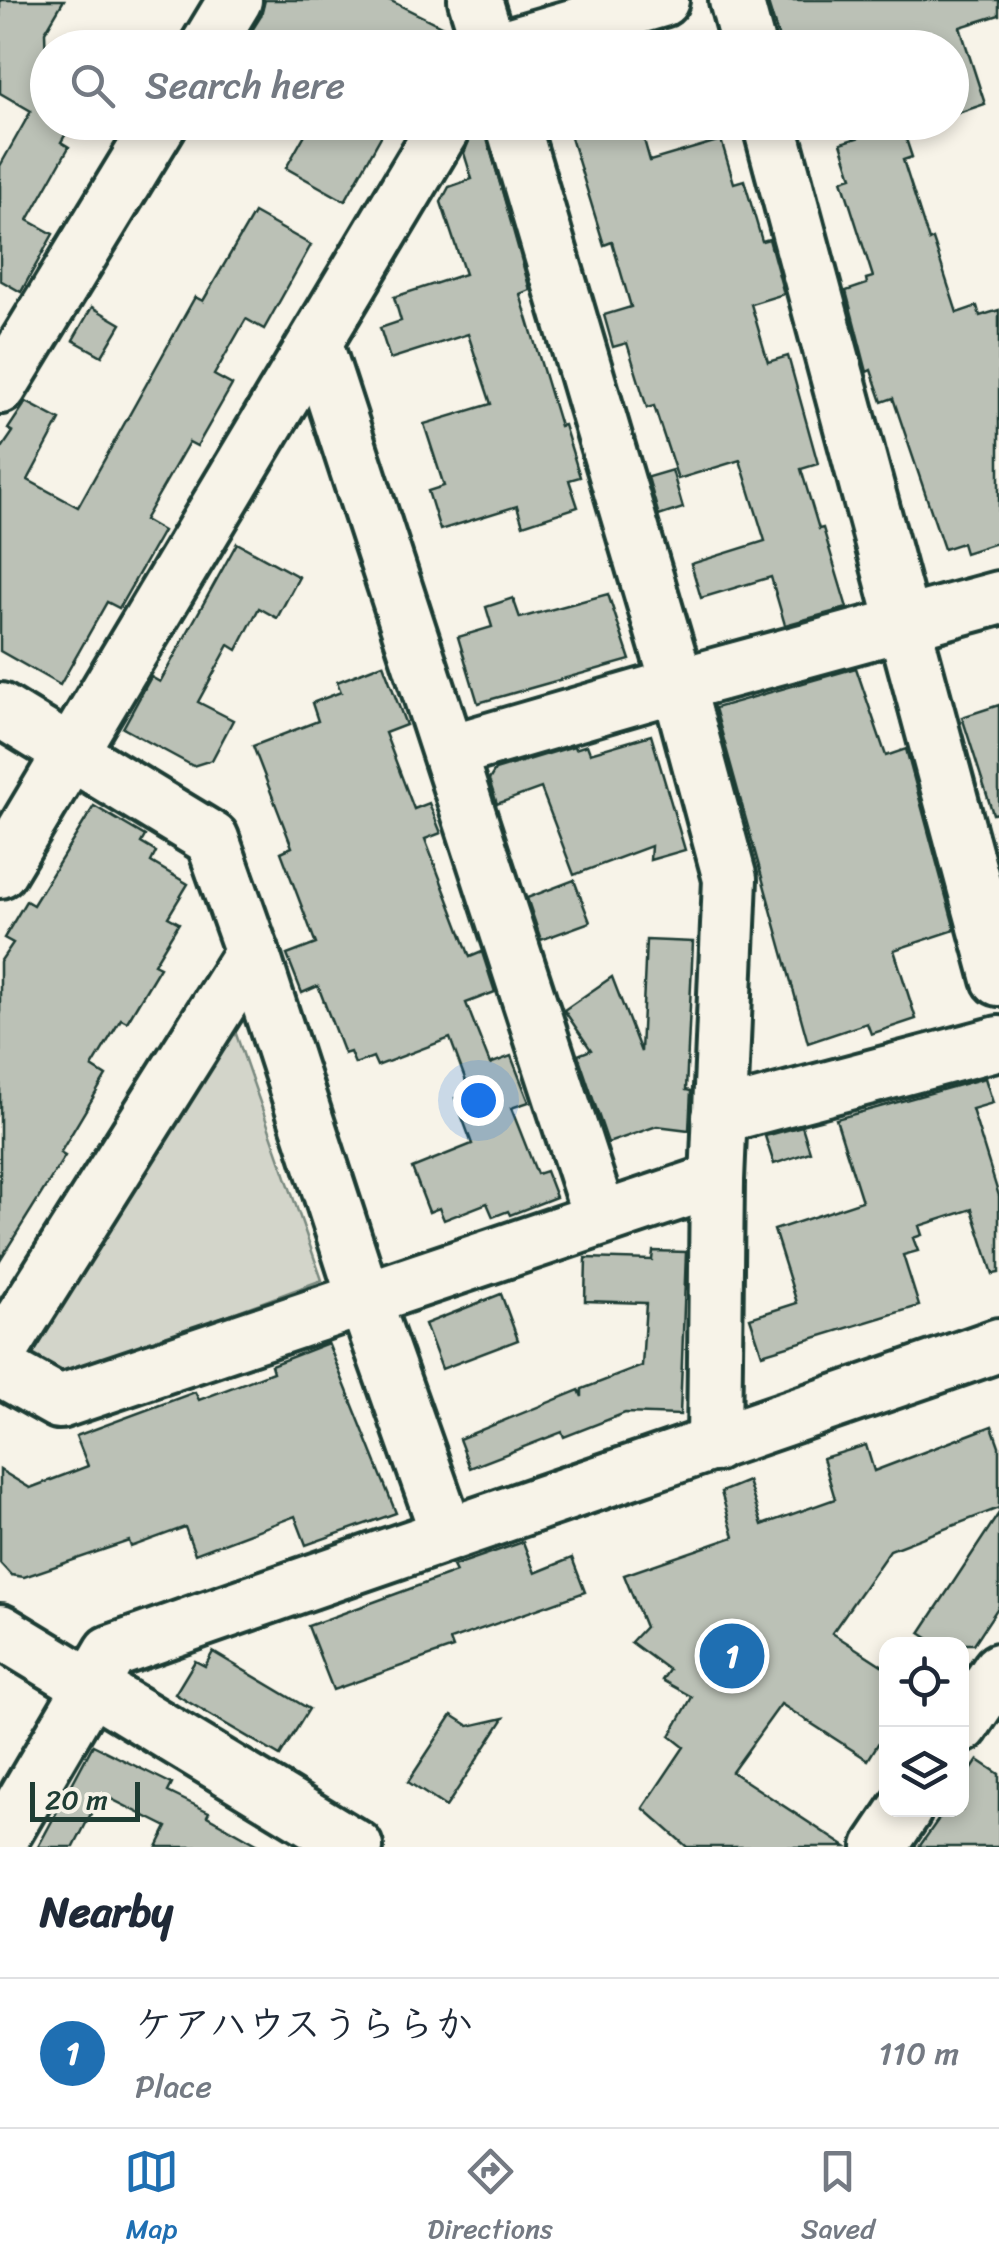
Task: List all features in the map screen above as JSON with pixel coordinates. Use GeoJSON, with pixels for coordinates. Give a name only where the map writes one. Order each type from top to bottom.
{"type":"FeatureCollection","features":[{"type":"Feature","properties":{"kind":"street"},"geometry":{"type":"LineString","coordinates":[[217,30],[235,0]]}},
{"type":"Feature","properties":{"kind":"street"},"geometry":{"type":"LineString","coordinates":[[475,0],[487,30]]}},
{"type":"Feature","properties":{"kind":"street"},"geometry":{"type":"LineString","coordinates":[[557,30],[662,0]]}},
{"type":"Feature","properties":{"kind":"street"},"geometry":{"type":"LineString","coordinates":[[736,0],[744,30]]}},
{"type":"Feature","properties":{"kind":"street"},"geometry":{"type":"LineString","coordinates":[[0,387],[149,140]]}},
{"type":"Feature","properties":{"kind":"street"},"geometry":{"type":"LineString","coordinates":[[0,871],[437,140]]}},
{"type":"Feature","properties":{"kind":"street"},"geometry":{"type":"LineString","coordinates":[[517,140],[678,685],[730,878],[718,1180],[714,1445]]}},
{"type":"Feature","properties":{"kind":"street"},"geometry":{"type":"LineString","coordinates":[[774,140],[999,979]]}},
{"type":"Feature","properties":{"kind":"street"},"geometry":{"type":"LineString","coordinates":[[316,344],[600,1218]]}},
{"type":"Feature","properties":{"kind":"street"},"geometry":{"type":"LineString","coordinates":[[451,751],[999,598]]}},
{"type":"Feature","properties":{"kind":"street"},"geometry":{"type":"LineString","coordinates":[[0,710],[212,839],[364,1298],[447,1533]]}},
{"type":"Feature","properties":{"kind":"street"},"geometry":{"type":"LineString","coordinates":[[0,1353],[252,952]]}},
{"type":"Feature","properties":{"kind":"street"},"geometry":{"type":"LineString","coordinates":[[720,1117],[999,1042]]}},
{"type":"Feature","properties":{"kind":"street"},"geometry":{"type":"LineString","coordinates":[[0,1369],[59,1402],[718,1180]]}},
{"type":"Feature","properties":{"kind":"street"},"geometry":{"type":"LineString","coordinates":[[0,1841],[111,1652],[999,1344]]}},
{"type":"Feature","properties":{"kind":"street"},"geometry":{"type":"LineString","coordinates":[[0,1631],[90,1686],[292,1830],[356,1847]]}},
{"type":"Feature","properties":{"kind":"street"},"geometry":{"type":"LineString","coordinates":[[969,1715],[999,1670]]}},
{"type":"Feature","properties":{"kind":"street"},"geometry":{"type":"LineString","coordinates":[[880,1847],[900,1817]]}},
{"type":"Feature","properties":{"kind":"shaded area"},"geometry":{"type":"Polygon","coordinates":[[[229,1014],[322,1280],[55,1379],[14,1347],[229,1014]]]}},
{"type":"Feature","properties":{"kind":"building"},"geometry":{"type":"Polygon","coordinates":[[[0,0],[64,0],[46,30],[30,30],[30,110],[0,93],[0,0]]]}},
{"type":"Feature","properties":{"kind":"building"},"geometry":{"type":"Polygon","coordinates":[[[265,0],[389,0],[449,30],[252,30],[265,0]]]}},
{"type":"Feature","properties":{"kind":"building"},"geometry":{"type":"Polygon","coordinates":[[[767,0],[999,0],[999,15],[960,27],[961,30],[776,30],[767,0]]]}},
{"type":"Feature","properties":{"kind":"building"},"geometry":{"type":"Polygon","coordinates":[[[969,55],[985,104],[969,109],[969,55]]]}},
{"type":"Feature","properties":{"kind":"building"},"geometry":{"type":"Polygon","coordinates":[[[30,113],[30,140],[62,140],[69,147],[28,220],[53,234],[21,292],[0,280],[0,166],[30,113]]]}},
{"type":"Feature","properties":{"kind":"building"},"geometry":{"type":"Polygon","coordinates":[[[302,140],[379,140],[345,201],[286,168],[302,140]]]}},
{"type":"Feature","properties":{"kind":"building"},"geometry":{"type":"Polygon","coordinates":[[[469,140],[488,140],[530,290],[520,294],[560,426],[564,425],[580,477],[569,480],[578,507],[523,525],[517,506],[440,530],[428,491],[444,486],[424,424],[491,404],[468,334],[390,359],[380,328],[401,321],[394,297],[465,274],[441,202],[449,187],[472,179],[464,153],[469,140]]]}},
{"type":"Feature","properties":{"kind":"building"},"geometry":{"type":"Polygon","coordinates":[[[572,140],[644,140],[650,161],[721,140],[734,183],[744,180],[762,241],[769,239],[784,294],[751,304],[768,362],[788,356],[818,464],[801,469],[847,608],[785,625],[771,577],[701,598],[691,564],[765,541],[740,460],[678,479],[654,406],[647,408],[627,343],[613,347],[604,315],[631,307],[612,242],[604,245],[572,140]]]}},
{"type":"Feature","properties":{"kind":"building"},"geometry":{"type":"Polygon","coordinates":[[[906,140],[912,157],[903,160],[957,313],[977,306],[980,316],[999,310],[999,542],[965,553],[962,543],[944,549],[893,398],[882,402],[871,370],[867,372],[846,291],[867,284],[866,279],[873,277],[842,180],[852,177],[841,143],[906,140]]]}},
{"type":"Feature","properties":{"kind":"building"},"geometry":{"type":"Polygon","coordinates":[[[254,213],[311,245],[264,329],[246,319],[214,375],[232,385],[197,446],[189,442],[144,520],[163,531],[119,608],[107,602],[60,685],[0,651],[0,451],[13,432],[8,429],[26,402],[60,420],[28,480],[78,507],[195,297],[203,301],[254,213]]]}},
{"type":"Feature","properties":{"kind":"building"},"geometry":{"type":"Polygon","coordinates":[[[92,307],[121,324],[102,356],[73,340],[92,307]]]}},
{"type":"Feature","properties":{"kind":"building"},"geometry":{"type":"Polygon","coordinates":[[[672,470],[683,508],[659,516],[648,477],[672,470]]]}},
{"type":"Feature","properties":{"kind":"building"},"geometry":{"type":"Polygon","coordinates":[[[237,543],[299,577],[277,618],[259,608],[237,650],[229,645],[198,702],[233,720],[212,760],[193,766],[123,728],[151,677],[160,682],[237,543]]]}},
{"type":"Feature","properties":{"kind":"building"},"geometry":{"type":"Polygon","coordinates":[[[608,594],[630,660],[478,703],[458,637],[492,627],[486,607],[513,598],[520,618],[608,594]]]}},
{"type":"Feature","properties":{"kind":"building"},"geometry":{"type":"Polygon","coordinates":[[[383,664],[406,725],[385,733],[414,809],[429,803],[441,833],[425,839],[470,957],[482,952],[495,992],[466,1003],[490,1064],[511,1056],[529,1102],[511,1108],[537,1174],[546,1171],[556,1197],[510,1215],[508,1211],[493,1217],[487,1203],[444,1220],[439,1208],[429,1212],[412,1168],[472,1144],[455,1098],[470,1092],[450,1038],[377,1066],[373,1057],[355,1064],[350,1052],[344,1054],[318,986],[302,993],[287,955],[316,944],[281,852],[292,847],[253,746],[318,721],[312,703],[341,692],[337,682],[383,664]]]}},
{"type":"Feature","properties":{"kind":"building"},"geometry":{"type":"Polygon","coordinates":[[[856,668],[886,756],[906,749],[955,930],[894,950],[916,1019],[871,1034],[867,1023],[808,1043],[715,708],[856,668]]]}},
{"type":"Feature","properties":{"kind":"building"},"geometry":{"type":"Polygon","coordinates":[[[999,705],[999,813],[993,814],[962,717],[999,705]]]}},
{"type":"Feature","properties":{"kind":"building"},"geometry":{"type":"Polygon","coordinates":[[[651,735],[685,850],[650,860],[651,846],[574,875],[541,788],[497,804],[489,780],[495,770],[574,746],[575,749],[587,745],[590,753],[651,735]]]}},
{"type":"Feature","properties":{"kind":"building"},"geometry":{"type":"Polygon","coordinates":[[[94,806],[145,836],[141,843],[156,852],[151,862],[188,884],[168,917],[179,923],[154,964],[160,967],[127,1022],[121,1019],[92,1067],[106,1076],[60,1153],[65,1156],[0,1260],[0,962],[13,943],[4,938],[26,901],[33,905],[94,806]]]}},
{"type":"Feature","properties":{"kind":"building"},"geometry":{"type":"Polygon","coordinates":[[[574,880],[590,922],[541,940],[527,898],[574,880]]]}},
{"type":"Feature","properties":{"kind":"building"},"geometry":{"type":"Polygon","coordinates":[[[646,940],[693,942],[686,1090],[691,1091],[689,1130],[657,1126],[608,1143],[578,1055],[591,1050],[564,1010],[612,977],[641,1052],[646,940]]]}},
{"type":"Feature","properties":{"kind":"building"},"geometry":{"type":"Polygon","coordinates":[[[985,1078],[993,1103],[972,1109],[999,1196],[999,1273],[993,1274],[972,1209],[919,1226],[922,1235],[913,1238],[918,1251],[903,1255],[919,1306],[762,1354],[750,1318],[797,1303],[774,1230],[862,1201],[836,1119],[985,1078]]]}},
{"type":"Feature","properties":{"kind":"building"},"geometry":{"type":"Polygon","coordinates":[[[802,1126],[810,1152],[774,1164],[765,1136],[802,1126]]]}},
{"type":"Feature","properties":{"kind":"building"},"geometry":{"type":"Polygon","coordinates":[[[653,1251],[686,1252],[680,1415],[625,1413],[564,1437],[562,1432],[470,1468],[459,1439],[579,1390],[582,1397],[582,1389],[642,1366],[646,1303],[585,1301],[586,1258],[652,1260],[653,1251]]]}},
{"type":"Feature","properties":{"kind":"building"},"geometry":{"type":"Polygon","coordinates":[[[501,1294],[518,1340],[442,1369],[425,1324],[501,1294]]]}},
{"type":"Feature","properties":{"kind":"building"},"geometry":{"type":"Polygon","coordinates":[[[328,1343],[396,1513],[306,1545],[295,1516],[195,1554],[185,1527],[131,1547],[129,1541],[24,1577],[11,1575],[0,1563],[0,1470],[30,1488],[88,1466],[76,1436],[195,1392],[199,1400],[273,1372],[271,1365],[328,1343]]]}},
{"type":"Feature","properties":{"kind":"building"},"geometry":{"type":"Polygon","coordinates":[[[992,1426],[999,1446],[999,1508],[890,1550],[832,1633],[879,1663],[879,1742],[868,1760],[781,1704],[732,1772],[846,1847],[687,1847],[643,1808],[684,1747],[670,1736],[692,1697],[662,1680],[669,1670],[631,1642],[645,1627],[624,1575],[734,1537],[721,1492],[748,1481],[762,1525],[835,1499],[823,1458],[866,1445],[874,1471],[992,1426]]]}},
{"type":"Feature","properties":{"kind":"building"},"geometry":{"type":"Polygon","coordinates":[[[999,1513],[999,1606],[974,1644],[969,1644],[969,1637],[926,1637],[920,1633],[999,1513]]]}},
{"type":"Feature","properties":{"kind":"building"},"geometry":{"type":"Polygon","coordinates":[[[523,1542],[535,1573],[572,1558],[585,1592],[450,1640],[453,1648],[333,1690],[308,1626],[456,1572],[453,1566],[523,1542]]]}},
{"type":"Feature","properties":{"kind":"building"},"geometry":{"type":"Polygon","coordinates":[[[213,1652],[309,1709],[280,1756],[175,1694],[195,1661],[205,1666],[213,1652]]]}},
{"type":"Feature","properties":{"kind":"building"},"geometry":{"type":"Polygon","coordinates":[[[452,1715],[469,1726],[504,1718],[446,1807],[408,1782],[452,1715]]]}},
{"type":"Feature","properties":{"kind":"building"},"geometry":{"type":"Polygon","coordinates":[[[93,1745],[172,1784],[168,1792],[209,1812],[207,1816],[262,1847],[157,1847],[167,1827],[101,1794],[74,1847],[38,1847],[93,1745]]]}},
{"type":"Feature","properties":{"kind":"building"},"geometry":{"type":"Polygon","coordinates":[[[978,1760],[999,1774],[999,1847],[919,1847],[940,1817],[969,1817],[969,1774],[978,1760]]]}},
{"type":"Feature","properties":{"kind":"place","name":"ケアハウスうららか"},"geometry":{"type":"Point","coordinates":[732,1656]}}]}
